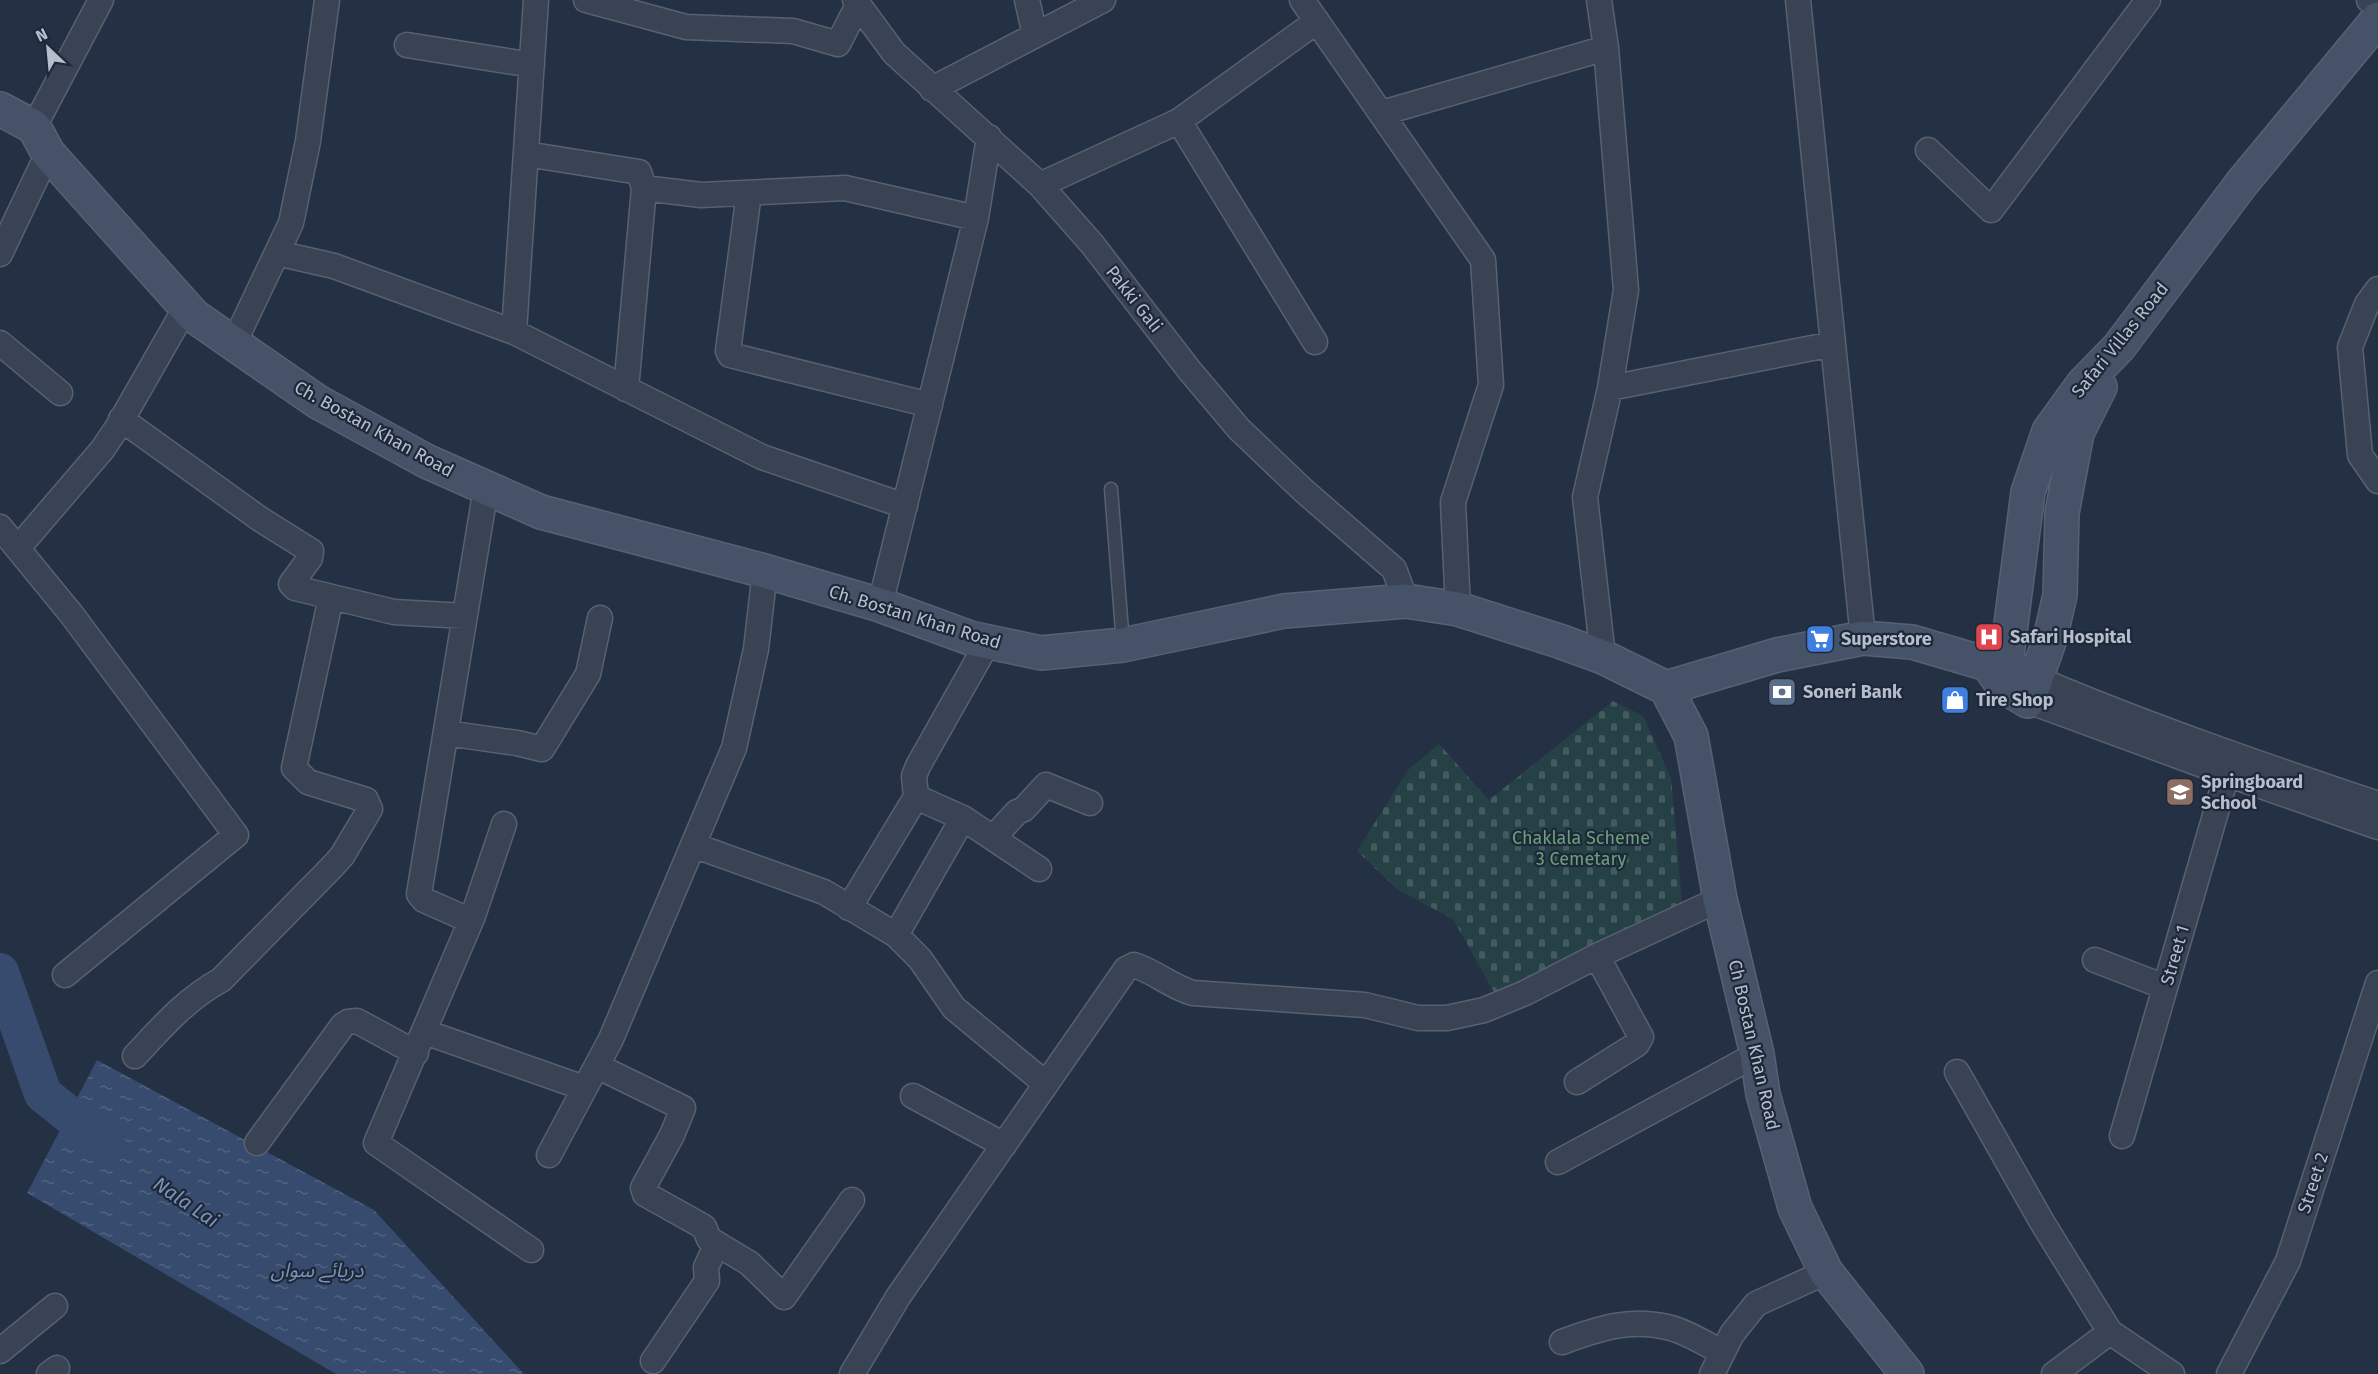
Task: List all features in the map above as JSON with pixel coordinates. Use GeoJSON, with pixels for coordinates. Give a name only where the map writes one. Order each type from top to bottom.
{"type":"FeatureCollection","features":[{"type":"Feature","properties":{"kind":"main road","name":"Safari Villas Road"},"geometry":{"type":"LineString","coordinates":[[2012,678],[2028,492],[2049,431],[2082,384],[2119,347],[2242,183],[2378,19]]}},
{"type":"Feature","properties":{"kind":"main road","name":"Ch. Bostan Khan Road"},"geometry":{"type":"LineString","coordinates":[[0,110],[41,140],[194,316],[318,402],[426,461],[541,512],[765,571],[880,605],[970,638],[1041,653],[1123,645],[1284,611],[1406,601],[1458,609],[1603,657],[1666,688]]}},
{"type":"Feature","properties":{"kind":"main road"},"geometry":{"type":"LineString","coordinates":[[1666,688],[1777,655],[1863,638],[1912,642],[2012,678],[2050,639],[2060,595],[2062,513],[2077,433],[2119,347]]}},
{"type":"Feature","properties":{"kind":"main road","name":"Ch Bostan Khan Road"},"geometry":{"type":"LineString","coordinates":[[1666,688],[1691,736],[1720,900],[1757,1054],[1763,1094],[1795,1208],[1826,1272],[1906,1374]]}},
{"type":"Feature","properties":{"kind":"street"},"geometry":{"type":"LineString","coordinates":[[0,254],[41,140],[101,0]]}},
{"type":"Feature","properties":{"kind":"street"},"geometry":{"type":"LineString","coordinates":[[234,344],[291,223],[308,141],[327,0]]}},
{"type":"Feature","properties":{"kind":"street"},"geometry":{"type":"LineString","coordinates":[[514,332],[536,0]]}},
{"type":"Feature","properties":{"kind":"street"},"geometry":{"type":"LineString","coordinates":[[586,0],[686,27],[793,31],[838,44],[857,2]]}},
{"type":"Feature","properties":{"kind":"street"},"geometry":{"type":"LineString","coordinates":[[1027,0],[1035,35]]}},
{"type":"Feature","properties":{"kind":"street"},"geometry":{"type":"LineString","coordinates":[[932,89],[1103,0]]}},
{"type":"Feature","properties":{"kind":"street"},"geometry":{"type":"LineString","coordinates":[[1302,0],[1483,260],[1491,385],[1453,502],[1458,609]]}},
{"type":"Feature","properties":{"kind":"street"},"geometry":{"type":"LineString","coordinates":[[1599,0],[1606,48],[1626,291],[1610,388],[1585,497],[1603,657]]}},
{"type":"Feature","properties":{"kind":"street"},"geometry":{"type":"LineString","coordinates":[[1798,0],[1863,638]]}},
{"type":"Feature","properties":{"kind":"street"},"geometry":{"type":"LineString","coordinates":[[1928,150],[1991,210],[2148,0]]}},
{"type":"Feature","properties":{"kind":"street"},"geometry":{"type":"LineString","coordinates":[[2369,0],[2378,7]]}},
{"type":"Feature","properties":{"kind":"street","name":"Pakki Gali"},"geometry":{"type":"LineString","coordinates":[[857,2],[894,53],[1040,185],[1092,244],[1190,371],[1239,429],[1304,491],[1394,569],[1406,601]]}},
{"type":"Feature","properties":{"kind":"street"},"geometry":{"type":"LineString","coordinates":[[1040,185],[1179,121],[1317,21]]}},
{"type":"Feature","properties":{"kind":"street"},"geometry":{"type":"LineString","coordinates":[[407,45],[532,65]]}},
{"type":"Feature","properties":{"kind":"street"},"geometry":{"type":"LineString","coordinates":[[1382,113],[1606,48]]}},
{"type":"Feature","properties":{"kind":"street"},"geometry":{"type":"LineString","coordinates":[[1179,121],[1315,342]]}},
{"type":"Feature","properties":{"kind":"street"},"geometry":{"type":"LineString","coordinates":[[880,605],[976,218],[989,137]]}},
{"type":"Feature","properties":{"kind":"street"},"geometry":{"type":"LineString","coordinates":[[526,154],[639,172],[644,188],[626,389]]}},
{"type":"Feature","properties":{"kind":"street"},"geometry":{"type":"LineString","coordinates":[[644,188],[701,195],[845,188],[976,218]]}},
{"type":"Feature","properties":{"kind":"street"},"geometry":{"type":"LineString","coordinates":[[749,193],[728,351],[730,355],[930,405]]}},
{"type":"Feature","properties":{"kind":"street"},"geometry":{"type":"LineString","coordinates":[[277,253],[334,266],[514,332],[762,457],[905,506]]}},
{"type":"Feature","properties":{"kind":"street"},"geometry":{"type":"LineString","coordinates":[[2378,289],[2367,304],[2350,347],[2360,455],[2378,481]]}},
{"type":"Feature","properties":{"kind":"street"},"geometry":{"type":"LineString","coordinates":[[18,548],[102,450],[186,307]]}},
{"type":"Feature","properties":{"kind":"street"},"geometry":{"type":"LineString","coordinates":[[0,344],[60,393]]}},
{"type":"Feature","properties":{"kind":"street"},"geometry":{"type":"LineString","coordinates":[[1610,388],[1833,344]]}},
{"type":"Feature","properties":{"kind":"street"},"geometry":{"type":"LineString","coordinates":[[121,419],[261,519],[310,551],[310,558],[291,584],[295,588],[394,612],[465,616]]}},
{"type":"Feature","properties":{"kind":"street"},"geometry":{"type":"LineString","coordinates":[[471,921],[424,900],[419,894],[486,488]]}},
{"type":"Feature","properties":{"kind":"street"},"geometry":{"type":"LineString","coordinates":[[0,527],[72,615],[236,836],[65,975]]}},
{"type":"Feature","properties":{"kind":"street"},"geometry":{"type":"LineString","coordinates":[[549,1155],[611,1039],[734,748],[756,649],[765,571]]}},
{"type":"Feature","properties":{"kind":"street"},"geometry":{"type":"LineString","coordinates":[[135,1056],[183,1005],[200,991],[220,980],[333,866],[342,856],[370,809],[366,800],[308,782],[294,768],[331,597]]}},
{"type":"Feature","properties":{"kind":"street"},"geometry":{"type":"LineString","coordinates":[[446,733],[517,743],[542,749],[588,674],[600,618]]}},
{"type":"Feature","properties":{"kind":"street"},"geometry":{"type":"LineString","coordinates":[[849,908],[916,797],[914,776],[918,766],[988,642]]}},
{"type":"Feature","properties":{"kind":"street"},"geometry":{"type":"LineString","coordinates":[[2012,678],[2227,774],[2378,827]]}},
{"type":"Feature","properties":{"kind":"street"},"geometry":{"type":"LineString","coordinates":[[2012,678],[2103,707],[2217,750],[2378,804]]}},
{"type":"Feature","properties":{"kind":"street","name":"Street 1"},"geometry":{"type":"LineString","coordinates":[[2122,1136],[2227,774]]}},
{"type":"Feature","properties":{"kind":"street"},"geometry":{"type":"LineString","coordinates":[[993,838],[1046,785],[1090,803]]}},
{"type":"Feature","properties":{"kind":"street"},"geometry":{"type":"LineString","coordinates":[[916,797],[963,818],[1039,869]]}},
{"type":"Feature","properties":{"kind":"street"},"geometry":{"type":"LineString","coordinates":[[896,936],[963,818]]}},
{"type":"Feature","properties":{"kind":"street"},"geometry":{"type":"LineString","coordinates":[[504,824],[471,921],[376,1143],[531,1250]]}},
{"type":"Feature","properties":{"kind":"street"},"geometry":{"type":"LineString","coordinates":[[693,845],[824,892],[896,936],[920,959],[954,1008],[1046,1084]]}},
{"type":"Feature","properties":{"kind":"street"},"geometry":{"type":"LineString","coordinates":[[852,1374],[898,1297],[1126,969],[1134,965],[1148,969],[1176,988],[1193,993],[1365,1005],[1418,1018],[1447,1018],[1484,1010],[1525,993],[1597,956],[1720,900]]}},
{"type":"Feature","properties":{"kind":"street"},"geometry":{"type":"LineString","coordinates":[[1577,1082],[1637,1044],[1641,1037],[1597,956]]}},
{"type":"Feature","properties":{"kind":"street"},"geometry":{"type":"LineString","coordinates":[[2095,960],[2165,987]]}},
{"type":"Feature","properties":{"kind":"street","name":"Street 2"},"geometry":{"type":"LineString","coordinates":[[2229,1374],[2288,1261],[2378,983]]}},
{"type":"Feature","properties":{"kind":"street"},"geometry":{"type":"LineString","coordinates":[[257,1143],[343,1025],[348,1022],[357,1021],[420,1042],[584,1088]]}},
{"type":"Feature","properties":{"kind":"street"},"geometry":{"type":"LineString","coordinates":[[1558,1161],[1757,1054]]}},
{"type":"Feature","properties":{"kind":"street"},"geometry":{"type":"LineString","coordinates":[[597,1066],[683,1108],[672,1135],[643,1188],[645,1194],[704,1227],[706,1236],[749,1263],[784,1297],[852,1200]]}},
{"type":"Feature","properties":{"kind":"street"},"geometry":{"type":"LineString","coordinates":[[1957,1072],[2042,1222],[2110,1332],[2172,1374]]}},
{"type":"Feature","properties":{"kind":"street"},"geometry":{"type":"LineString","coordinates":[[913,1096],[1004,1145]]}},
{"type":"Feature","properties":{"kind":"street"},"geometry":{"type":"LineString","coordinates":[[653,1361],[706,1281],[706,1267],[717,1244]]}},
{"type":"Feature","properties":{"kind":"street"},"geometry":{"type":"LineString","coordinates":[[1712,1374],[1732,1334],[1756,1304],[1826,1272]]}},
{"type":"Feature","properties":{"kind":"street"},"geometry":{"type":"LineString","coordinates":[[0,1351],[55,1306]]}},
{"type":"Feature","properties":{"kind":"street"},"geometry":{"type":"LineString","coordinates":[[1562,1342],[1598,1328],[1630,1323],[1668,1327],[1722,1353]]}},
{"type":"Feature","properties":{"kind":"street"},"geometry":{"type":"LineString","coordinates":[[2054,1374],[2110,1332]]}},
{"type":"Feature","properties":{"kind":"lane"},"geometry":{"type":"LineString","coordinates":[[1112,489],[1123,645]]}},
{"type":"Feature","properties":{"kind":"green space","name":"Chaklala Scheme 3 Cemetary"},"geometry":{"type":"Polygon","coordinates":[[[1613,701],[1643,716],[1671,778],[1682,903],[1498,999],[1453,919],[1398,890],[1357,851],[1408,770],[1439,744],[1489,800],[1613,701]]]}},
{"type":"Feature","properties":{"kind":"water","name":"دریائے سواں"},"geometry":{"type":"Polygon","coordinates":[[[97,1060],[374,1210],[524,1374],[336,1374],[27,1193],[97,1060]]]}},
{"type":"Feature","properties":{"kind":"waterway","name":"Nala Lai"},"geometry":{"type":"LineString","coordinates":[[0,972],[43,1094],[107,1145]]}},
{"type":"Feature","properties":{"kind":"place","name":"Safari Hospital"},"geometry":{"type":"Point","coordinates":[1989,637]}},
{"type":"Feature","properties":{"kind":"place","name":"Superstore"},"geometry":{"type":"Point","coordinates":[1820,639]}},
{"type":"Feature","properties":{"kind":"place","name":"Soneri Bank"},"geometry":{"type":"Point","coordinates":[1782,692]}},
{"type":"Feature","properties":{"kind":"place","name":"Tire Shop"},"geometry":{"type":"Point","coordinates":[1955,700]}},
{"type":"Feature","properties":{"kind":"place","name":"Springboard School"},"geometry":{"type":"Point","coordinates":[2180,792]}}]}
